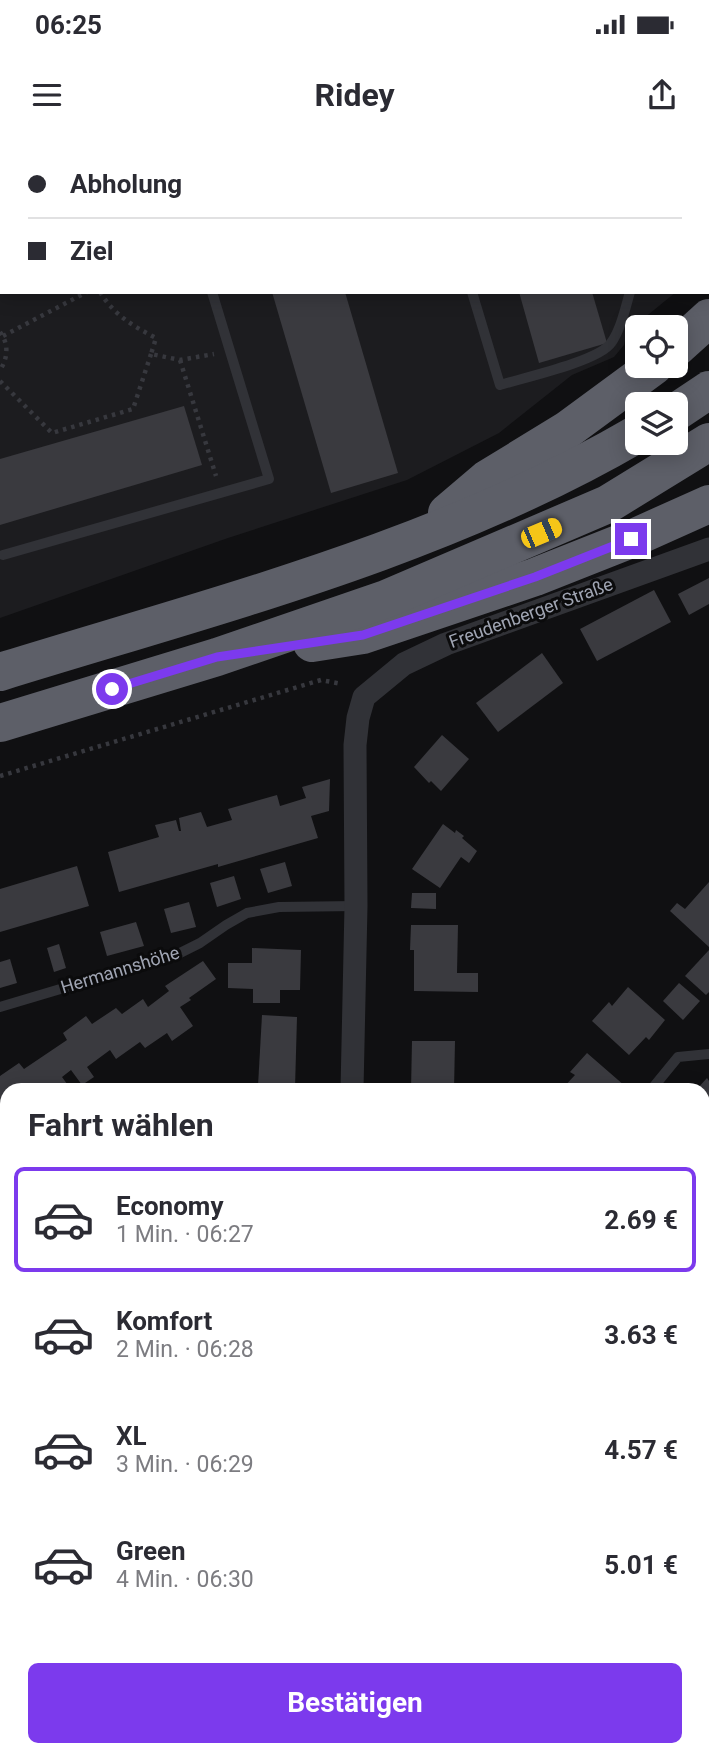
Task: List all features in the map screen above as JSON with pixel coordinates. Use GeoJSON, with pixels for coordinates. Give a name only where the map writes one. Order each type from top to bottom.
{"type":"FeatureCollection","features":[{"type":"Feature","properties":{"kind":"highway"},"geometry":{"type":"LineString","coordinates":[[688,337],[709,318]]}},
{"type":"Feature","properties":{"kind":"highway"},"geometry":{"type":"LineString","coordinates":[[419,537],[487,480],[566,430],[638,378]]}},
{"type":"Feature","properties":{"kind":"highway"},"geometry":{"type":"LineString","coordinates":[[688,404],[709,390]]}},
{"type":"Feature","properties":{"kind":"highway"},"geometry":{"type":"LineString","coordinates":[[0,672],[340,568],[419,537],[557,476],[625,440]]}},
{"type":"Feature","properties":{"kind":"highway"},"geometry":{"type":"LineString","coordinates":[[0,723],[217,657],[386,599],[608,504],[709,442]]}},
{"type":"Feature","properties":{"kind":"highway"},"geometry":{"type":"LineString","coordinates":[[217,657],[363,635],[535,577],[709,504]]}},
{"type":"Feature","properties":{"kind":"street","name":"Freudenberger Straße"},"geometry":{"type":"LineString","coordinates":[[364,697],[404,664],[446,644],[709,549]]}},
{"type":"Feature","properties":{"kind":"street"},"geometry":{"type":"LineString","coordinates":[[352,1083],[356,906],[355,745],[364,697]]}},
{"type":"Feature","properties":{"kind":"lane"},"geometry":{"type":"LineString","coordinates":[[3,555],[269,479],[213,294]]}},
{"type":"Feature","properties":{"kind":"lane"},"geometry":{"type":"LineString","coordinates":[[473,294],[500,385],[585,360],[610,346],[621,323],[629,294]]}},
{"type":"Feature","properties":{"kind":"lane","name":"Hermannshöhe"},"geometry":{"type":"LineString","coordinates":[[0,1007],[178,954],[247,913],[278,907],[356,906]]}},
{"type":"Feature","properties":{"kind":"lane"},"geometry":{"type":"LineString","coordinates":[[657,1083],[678,1057],[709,1054]]}},
{"type":"Feature","properties":{"kind":"path"},"geometry":{"type":"LineString","coordinates":[[0,370],[6,357],[7,346],[2,334],[83,294]]}},
{"type":"Feature","properties":{"kind":"path"},"geometry":{"type":"LineString","coordinates":[[0,382],[52,433],[133,409],[156,338],[131,325],[110,307],[101,294]]}},
{"type":"Feature","properties":{"kind":"path"},"geometry":{"type":"LineString","coordinates":[[151,354],[180,360],[229,351]]}},
{"type":"Feature","properties":{"kind":"path"},"geometry":{"type":"LineString","coordinates":[[180,360],[222,493]]}},
{"type":"Feature","properties":{"kind":"path"},"geometry":{"type":"LineString","coordinates":[[0,776],[321,680],[346,685],[364,697]]}},
{"type":"Feature","properties":{"kind":"shaded area"},"geometry":{"type":"Polygon","coordinates":[[[0,294],[674,294],[648,315],[625,315],[624,345],[614,357],[572,375],[499,433],[407,480],[228,538],[0,618],[0,294]]]}},
{"type":"Feature","properties":{"kind":"building"},"geometry":{"type":"Polygon","coordinates":[[[273,294],[346,294],[398,473],[331,493],[273,294]]]}},
{"type":"Feature","properties":{"kind":"building"},"geometry":{"type":"Polygon","coordinates":[[[520,294],[593,294],[607,343],[539,363],[520,294]]]}},
{"type":"Feature","properties":{"kind":"building"},"geometry":{"type":"Polygon","coordinates":[[[184,406],[202,465],[0,525],[0,459],[184,406]]]}},
{"type":"Feature","properties":{"kind":"building"},"geometry":{"type":"Polygon","coordinates":[[[709,578],[709,604],[689,615],[678,594],[709,578]]]}},
{"type":"Feature","properties":{"kind":"building"},"geometry":{"type":"Polygon","coordinates":[[[654,590],[671,622],[597,661],[580,629],[654,590]]]}},
{"type":"Feature","properties":{"kind":"building"},"geometry":{"type":"Polygon","coordinates":[[[542,653],[563,683],[498,732],[476,703],[542,653]]]}},
{"type":"Feature","properties":{"kind":"building"},"geometry":{"type":"Polygon","coordinates":[[[442,735],[469,759],[441,791],[414,767],[442,735]]]}},
{"type":"Feature","properties":{"kind":"building"},"geometry":{"type":"Polygon","coordinates":[[[330,779],[329,811],[311,816],[318,838],[119,892],[108,852],[159,837],[155,825],[176,820],[181,831],[179,818],[201,812],[207,827],[232,820],[228,809],[277,795],[280,806],[306,798],[302,787],[330,779]]]}},
{"type":"Feature","properties":{"kind":"building"},"geometry":{"type":"Polygon","coordinates":[[[443,824],[464,836],[462,838],[477,851],[469,863],[461,857],[440,888],[412,869],[443,824]]]}},
{"type":"Feature","properties":{"kind":"building"},"geometry":{"type":"Polygon","coordinates":[[[285,862],[292,886],[268,893],[260,869],[285,862]]]}},
{"type":"Feature","properties":{"kind":"building"},"geometry":{"type":"Polygon","coordinates":[[[77,866],[89,906],[0,932],[0,889],[77,866]]]}},
{"type":"Feature","properties":{"kind":"building"},"geometry":{"type":"Polygon","coordinates":[[[234,876],[241,899],[217,907],[210,883],[234,876]]]}},
{"type":"Feature","properties":{"kind":"building"},"geometry":{"type":"Polygon","coordinates":[[[709,882],[709,947],[670,911],[677,903],[685,909],[709,882]]]}},
{"type":"Feature","properties":{"kind":"building"},"geometry":{"type":"Polygon","coordinates":[[[412,893],[436,893],[436,909],[411,908],[412,893]]]}},
{"type":"Feature","properties":{"kind":"building"},"geometry":{"type":"Polygon","coordinates":[[[189,902],[196,927],[171,933],[164,909],[189,902]]]}},
{"type":"Feature","properties":{"kind":"building"},"geometry":{"type":"Polygon","coordinates":[[[136,922],[144,946],[107,956],[100,932],[136,922]]]}},
{"type":"Feature","properties":{"kind":"building"},"geometry":{"type":"Polygon","coordinates":[[[411,925],[458,925],[457,973],[478,973],[478,992],[414,991],[414,950],[410,950],[411,925]]]}},
{"type":"Feature","properties":{"kind":"building"},"geometry":{"type":"Polygon","coordinates":[[[59,944],[66,968],[54,972],[47,948],[59,944]]]}},
{"type":"Feature","properties":{"kind":"building"},"geometry":{"type":"Polygon","coordinates":[[[252,948],[301,950],[300,990],[280,990],[280,1003],[253,1003],[253,989],[228,988],[228,963],[252,963],[252,948]]]}},
{"type":"Feature","properties":{"kind":"building"},"geometry":{"type":"Polygon","coordinates":[[[709,950],[709,992],[706,995],[685,976],[709,950]]]}},
{"type":"Feature","properties":{"kind":"building"},"geometry":{"type":"Polygon","coordinates":[[[10,959],[17,983],[0,988],[0,962],[10,959]]]}},
{"type":"Feature","properties":{"kind":"building"},"geometry":{"type":"Polygon","coordinates":[[[203,961],[216,979],[180,1007],[193,1026],[172,1041],[167,1033],[145,1048],[140,1042],[116,1059],[110,1050],[87,1067],[94,1077],[85,1083],[81,1083],[71,1070],[62,1077],[66,1083],[0,1083],[0,1076],[19,1063],[24,1069],[67,1040],[63,1033],[86,1016],[92,1024],[116,1008],[122,1014],[143,999],[148,1007],[169,991],[165,986],[203,961]]]}},
{"type":"Feature","properties":{"kind":"building"},"geometry":{"type":"Polygon","coordinates":[[[679,983],[700,1001],[683,1020],[663,1001],[679,983]]]}},
{"type":"Feature","properties":{"kind":"building"},"geometry":{"type":"Polygon","coordinates":[[[628,987],[665,1020],[649,1040],[646,1037],[629,1055],[592,1021],[609,1002],[612,1006],[628,987]]]}},
{"type":"Feature","properties":{"kind":"building"},"geometry":{"type":"Polygon","coordinates":[[[262,1015],[297,1017],[295,1083],[258,1083],[262,1015]]]}},
{"type":"Feature","properties":{"kind":"building"},"geometry":{"type":"Polygon","coordinates":[[[412,1041],[455,1041],[454,1083],[411,1083],[412,1041]]]}},
{"type":"Feature","properties":{"kind":"building"},"geometry":{"type":"Polygon","coordinates":[[[587,1053],[622,1083],[568,1083],[575,1075],[570,1072],[587,1053]]]}},
{"type":"Feature","properties":{"kind":"route"},"geometry":{"type":"LineString","coordinates":[[112,689],[217,657],[363,635],[535,577],[631,539]]}}]}
